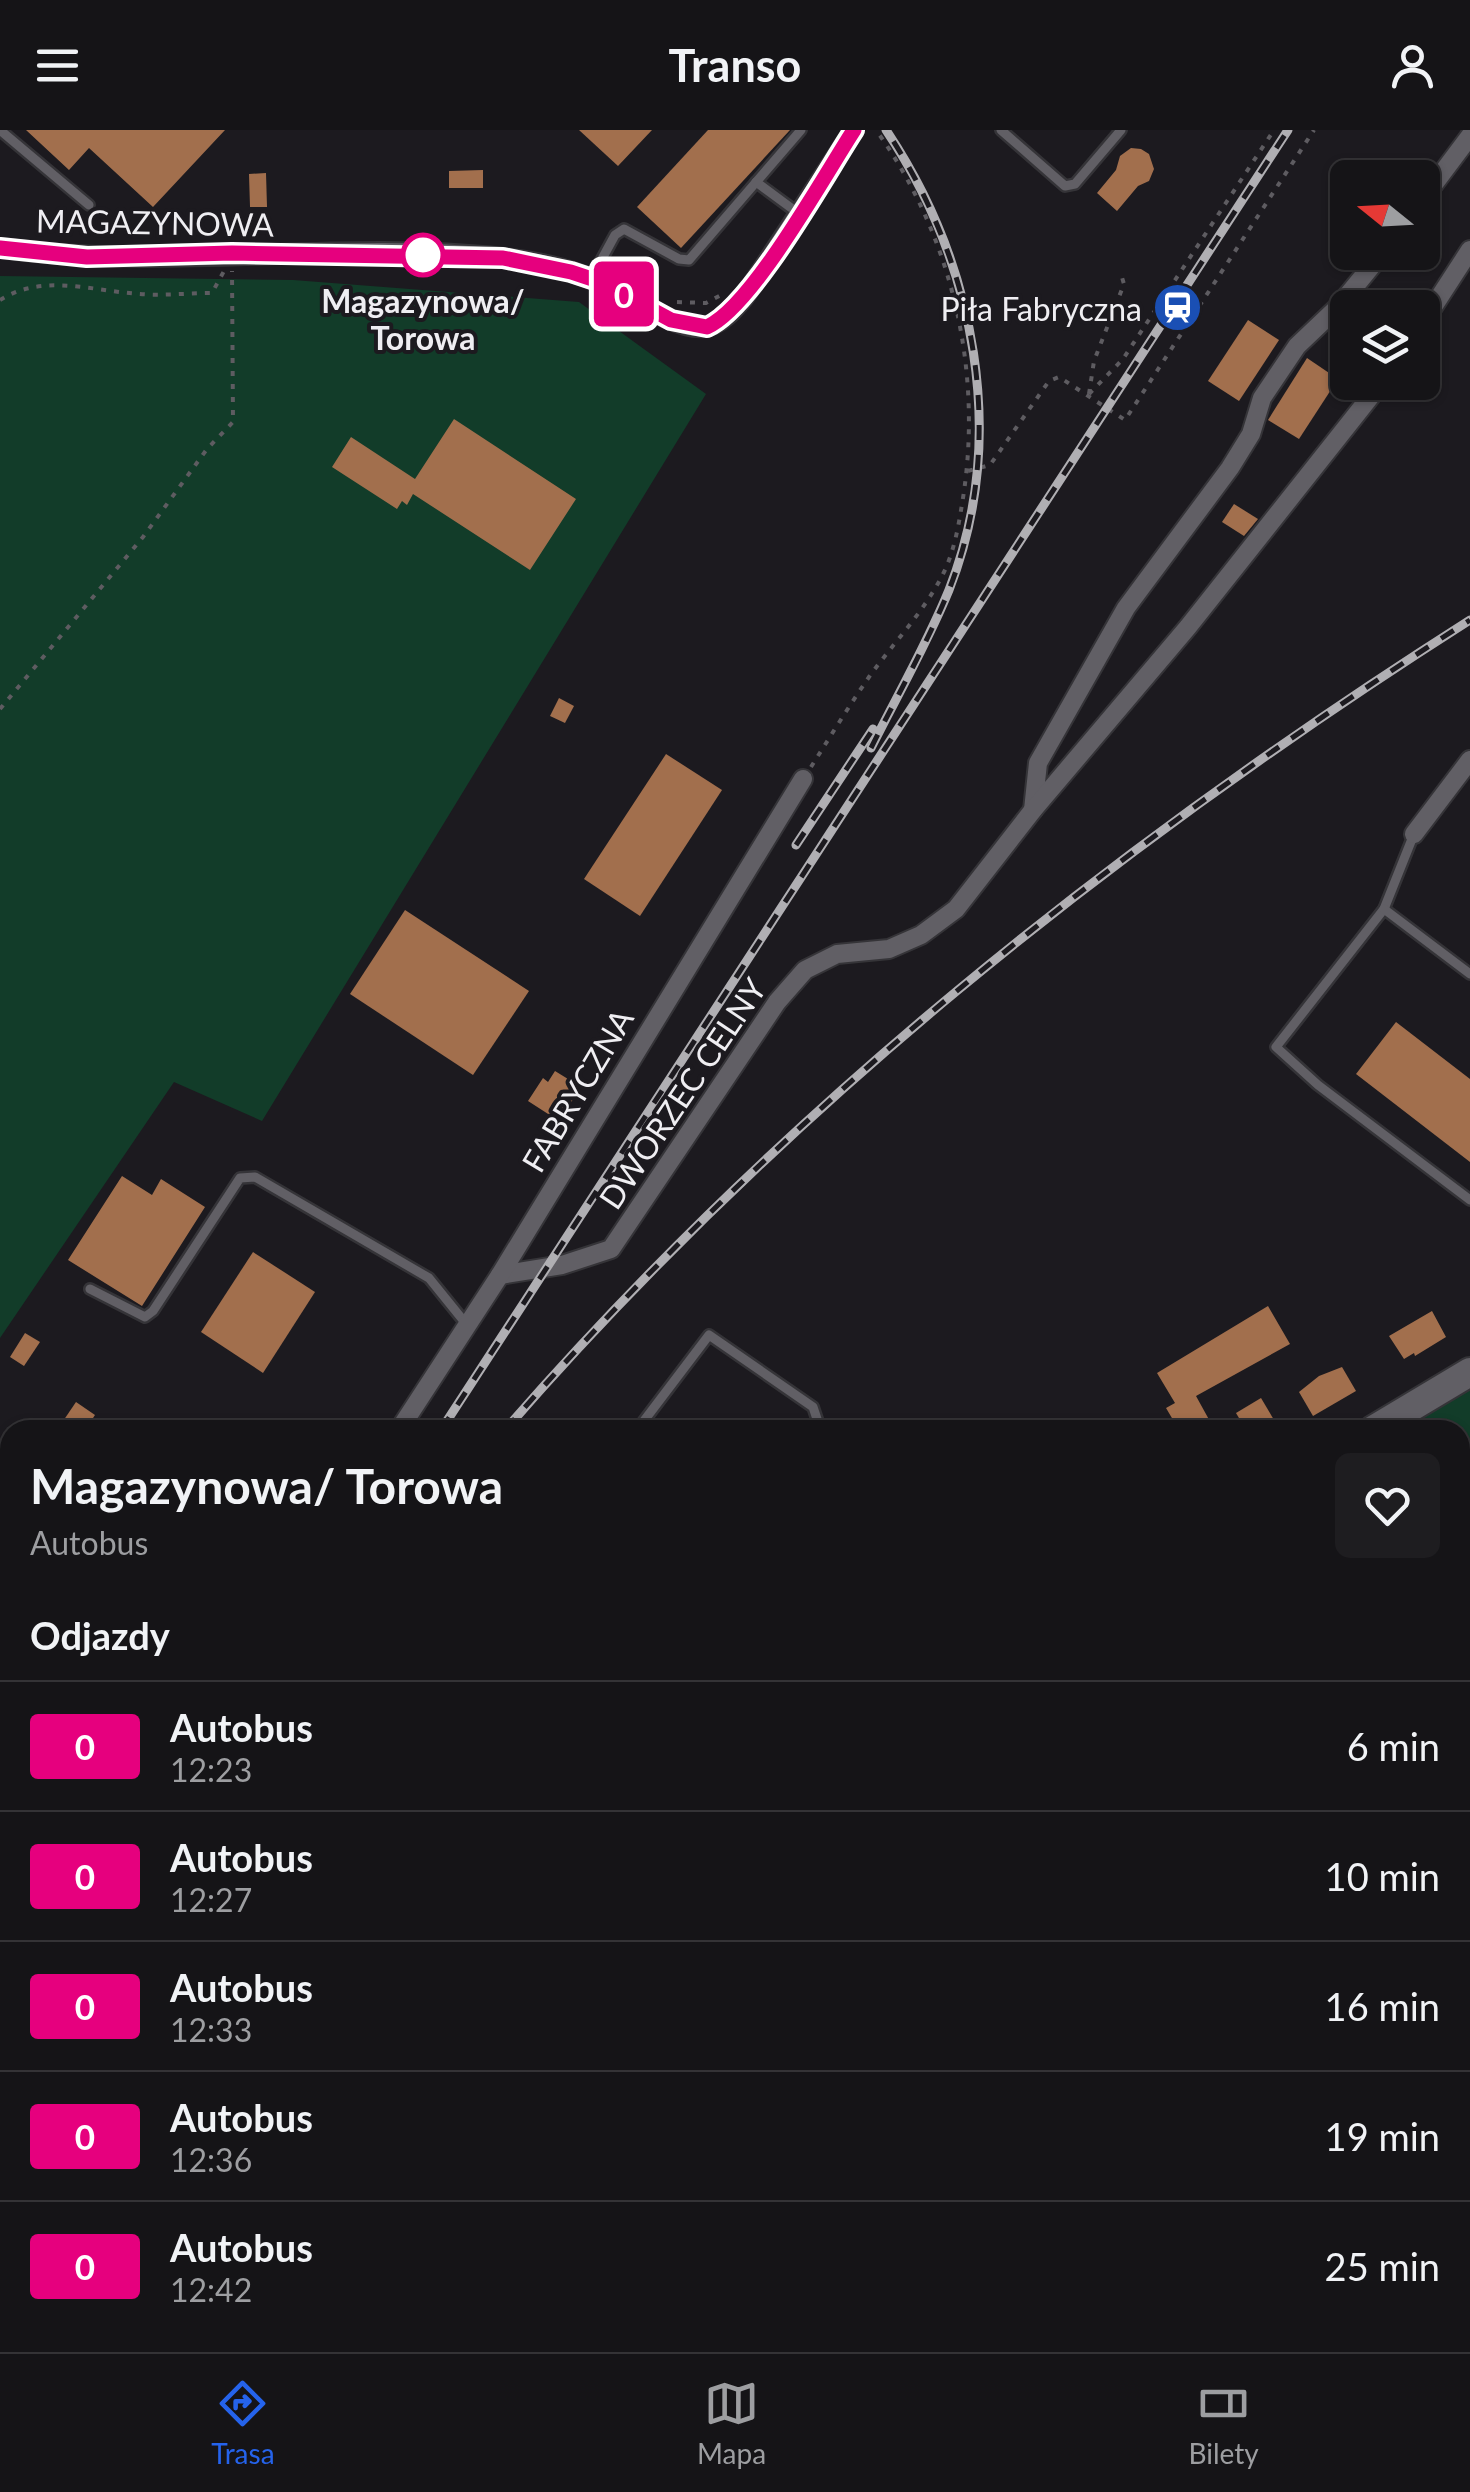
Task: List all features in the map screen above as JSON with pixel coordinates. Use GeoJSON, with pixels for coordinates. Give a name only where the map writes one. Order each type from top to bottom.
{"type":"FeatureCollection","features":[{"type":"Feature","properties":{"kind":"street","name":"MAGAZYNOWA"},"geometry":{"type":"LineString","coordinates":[[0,248],[87,257],[232,253],[503,258],[546,265],[591,279],[671,320],[707,327],[735,308],[854,130]]}},
{"type":"Feature","properties":{"kind":"street"},"geometry":{"type":"LineString","coordinates":[[1440,176],[1470,136]]}},
{"type":"Feature","properties":{"kind":"street"},"geometry":{"type":"LineString","coordinates":[[1440,296],[1470,250]]}},
{"type":"Feature","properties":{"kind":"street"},"geometry":{"type":"LineString","coordinates":[[1033,810],[1038,763],[1126,608],[1230,468],[1250,434],[1262,398],[1297,346],[1338,307],[1368,270]]}},
{"type":"Feature","properties":{"kind":"street","name":"DWORZEC CELNY"},"geometry":{"type":"LineString","coordinates":[[500,1275],[562,1265],[610,1249],[777,1002],[805,970],[837,954],[889,949],[921,934],[956,909],[1033,810],[1188,627],[1368,400]]}},
{"type":"Feature","properties":{"kind":"street"},"geometry":{"type":"LineString","coordinates":[[1414,834],[1470,760]]}},
{"type":"Feature","properties":{"kind":"street","name":"FABRYCZNA"},"geometry":{"type":"LineString","coordinates":[[405,1420],[500,1275],[803,779]]}},
{"type":"Feature","properties":{"kind":"street"},"geometry":{"type":"LineString","coordinates":[[1390,1420],[1470,1372]]}},
{"type":"Feature","properties":{"kind":"lane"},"geometry":{"type":"LineString","coordinates":[[0,130],[89,204]]}},
{"type":"Feature","properties":{"kind":"lane"},"geometry":{"type":"LineString","coordinates":[[591,279],[615,236],[624,229],[690,260],[801,130]]}},
{"type":"Feature","properties":{"kind":"lane"},"geometry":{"type":"LineString","coordinates":[[1001,130],[1065,186],[1075,184],[1121,130]]}},
{"type":"Feature","properties":{"kind":"lane"},"geometry":{"type":"LineString","coordinates":[[756,182],[800,214]]}},
{"type":"Feature","properties":{"kind":"lane"},"geometry":{"type":"LineString","coordinates":[[1414,834],[1384,909],[1276,1047],[1318,1084],[1470,1200]]}},
{"type":"Feature","properties":{"kind":"lane"},"geometry":{"type":"LineString","coordinates":[[1384,909],[1470,974]]}},
{"type":"Feature","properties":{"kind":"lane"},"geometry":{"type":"LineString","coordinates":[[90,1289],[145,1317],[153,1312],[240,1178],[255,1177],[428,1278],[467,1325]]}},
{"type":"Feature","properties":{"kind":"lane"},"geometry":{"type":"LineString","coordinates":[[645,1420],[709,1336],[813,1407],[817,1420]]}},
{"type":"Feature","properties":{"kind":"path"},"geometry":{"type":"LineString","coordinates":[[803,779],[871,674],[929,599],[946,568],[957,531],[966,471],[968,382],[958,312],[946,265],[910,182],[876,130]]}},
{"type":"Feature","properties":{"kind":"path"},"geometry":{"type":"LineString","coordinates":[[1089,394],[1123,359],[1274,130]]}},
{"type":"Feature","properties":{"kind":"path"},"geometry":{"type":"LineString","coordinates":[[966,471],[990,465],[1048,382],[1059,377],[1126,420],[1314,130]]}},
{"type":"Feature","properties":{"kind":"path"},"geometry":{"type":"LineString","coordinates":[[0,300],[19,288],[52,284],[143,295],[212,293],[232,253]]}},
{"type":"Feature","properties":{"kind":"path"},"geometry":{"type":"LineString","coordinates":[[0,709],[143,537],[207,449],[233,422],[232,253]]}},
{"type":"Feature","properties":{"kind":"path"},"geometry":{"type":"LineString","coordinates":[[1089,394],[1094,361],[1124,284],[1120,270]]}},
{"type":"Feature","properties":{"kind":"green space"},"geometry":{"type":"Polygon","coordinates":[[[0,276],[293,280],[579,302],[706,394],[262,1121],[174,1082],[0,1338],[0,276]]]}},
{"type":"Feature","properties":{"kind":"green space"},"geometry":{"type":"Polygon","coordinates":[[[1470,1384],[1470,1420],[1409,1420],[1470,1384]]]}},
{"type":"Feature","properties":{"kind":"building"},"geometry":{"type":"Polygon","coordinates":[[[26,130],[225,130],[153,207],[89,148],[69,170],[26,130]]]}},
{"type":"Feature","properties":{"kind":"building"},"geometry":{"type":"Polygon","coordinates":[[[579,130],[652,130],[618,166],[579,130]]]}},
{"type":"Feature","properties":{"kind":"building"},"geometry":{"type":"Polygon","coordinates":[[[708,130],[790,130],[681,248],[637,207],[708,130]]]}},
{"type":"Feature","properties":{"kind":"building"},"geometry":{"type":"Polygon","coordinates":[[[1131,148],[1149,154],[1154,169],[1149,181],[1138,186],[1117,211],[1097,193],[1116,170],[1120,156],[1131,148]]]}},
{"type":"Feature","properties":{"kind":"building"},"geometry":{"type":"Polygon","coordinates":[[[483,170],[483,188],[449,188],[449,171],[483,170]]]}},
{"type":"Feature","properties":{"kind":"building"},"geometry":{"type":"Polygon","coordinates":[[[266,173],[267,207],[250,207],[249,174],[266,173]]]}},
{"type":"Feature","properties":{"kind":"building"},"geometry":{"type":"Polygon","coordinates":[[[1248,320],[1279,340],[1239,401],[1208,381],[1248,320]]]}},
{"type":"Feature","properties":{"kind":"building"},"geometry":{"type":"Polygon","coordinates":[[[1307,358],[1330,374],[1330,391],[1299,439],[1268,420],[1307,358]]]}},
{"type":"Feature","properties":{"kind":"building"},"geometry":{"type":"Polygon","coordinates":[[[454,419],[576,499],[530,570],[413,494],[407,505],[402,501],[397,509],[332,467],[351,437],[415,479],[454,419]]]}},
{"type":"Feature","properties":{"kind":"building"},"geometry":{"type":"Polygon","coordinates":[[[1234,504],[1258,519],[1244,536],[1222,522],[1234,504]]]}},
{"type":"Feature","properties":{"kind":"building"},"geometry":{"type":"Polygon","coordinates":[[[559,698],[574,706],[565,723],[550,716],[559,698]]]}},
{"type":"Feature","properties":{"kind":"building"},"geometry":{"type":"Polygon","coordinates":[[[666,754],[722,790],[640,916],[584,879],[666,754]]]}},
{"type":"Feature","properties":{"kind":"building"},"geometry":{"type":"Polygon","coordinates":[[[405,910],[529,991],[473,1075],[350,994],[405,910]]]}},
{"type":"Feature","properties":{"kind":"building"},"geometry":{"type":"Polygon","coordinates":[[[1396,1022],[1470,1079],[1470,1162],[1356,1074],[1396,1022]]]}},
{"type":"Feature","properties":{"kind":"building"},"geometry":{"type":"Polygon","coordinates":[[[555,1071],[581,1087],[559,1121],[528,1101],[543,1078],[548,1082],[555,1071]]]}},
{"type":"Feature","properties":{"kind":"building"},"geometry":{"type":"Polygon","coordinates":[[[122,1176],[152,1195],[161,1179],[205,1207],[142,1306],[68,1260],[122,1176]]]}},
{"type":"Feature","properties":{"kind":"building"},"geometry":{"type":"Polygon","coordinates":[[[253,1252],[315,1292],[263,1373],[201,1332],[253,1252]]]}},
{"type":"Feature","properties":{"kind":"building"},"geometry":{"type":"Polygon","coordinates":[[[1268,1306],[1290,1344],[1196,1396],[1209,1420],[1173,1420],[1166,1408],[1175,1403],[1157,1373],[1268,1306]]]}},
{"type":"Feature","properties":{"kind":"building"},"geometry":{"type":"Polygon","coordinates":[[[1432,1311],[1446,1337],[1404,1359],[1389,1336],[1432,1311]]]}},
{"type":"Feature","properties":{"kind":"building"},"geometry":{"type":"Polygon","coordinates":[[[25,1333],[40,1342],[24,1366],[10,1357],[25,1333]]]}},
{"type":"Feature","properties":{"kind":"building"},"geometry":{"type":"Polygon","coordinates":[[[1342,1367],[1356,1391],[1313,1416],[1299,1392],[1319,1376],[1342,1367]]]}},
{"type":"Feature","properties":{"kind":"building"},"geometry":{"type":"Polygon","coordinates":[[[1261,1398],[1274,1420],[1240,1420],[1236,1413],[1261,1398]]]}},
{"type":"Feature","properties":{"kind":"building"},"geometry":{"type":"Polygon","coordinates":[[[76,1402],[95,1415],[92,1420],[64,1420],[76,1402]]]}},
{"type":"Feature","properties":{"kind":"railway"},"geometry":{"type":"LineString","coordinates":[[871,748],[949,590],[967,532],[977,472],[979,412],[973,352],[961,294],[942,236],[917,182],[886,130]]}},
{"type":"Feature","properties":{"kind":"railway"},"geometry":{"type":"LineString","coordinates":[[448,1420],[1288,130]]}},
{"type":"Feature","properties":{"kind":"railway"},"geometry":{"type":"LineString","coordinates":[[514,1420],[723,1200],[838,1093],[958,990],[1208,797],[1470,620]]}},
{"type":"Feature","properties":{"kind":"railway"},"geometry":{"type":"LineString","coordinates":[[796,845],[873,729]]}},
{"type":"Feature","properties":{"kind":"bus line","name":"0"},"geometry":{"type":"LineString","coordinates":[[0,248],[87,257],[232,253],[503,258],[546,265],[601,282],[671,320],[707,327],[735,308],[756,282],[854,130]]}},
{"type":"Feature","properties":{"kind":"place","name":"Magazynowa/ Torowa"},"geometry":{"type":"Point","coordinates":[423,255]}},
{"type":"Feature","properties":{"kind":"place","name":"Piła Fabryczna"},"geometry":{"type":"Point","coordinates":[1177,308]}}]}
